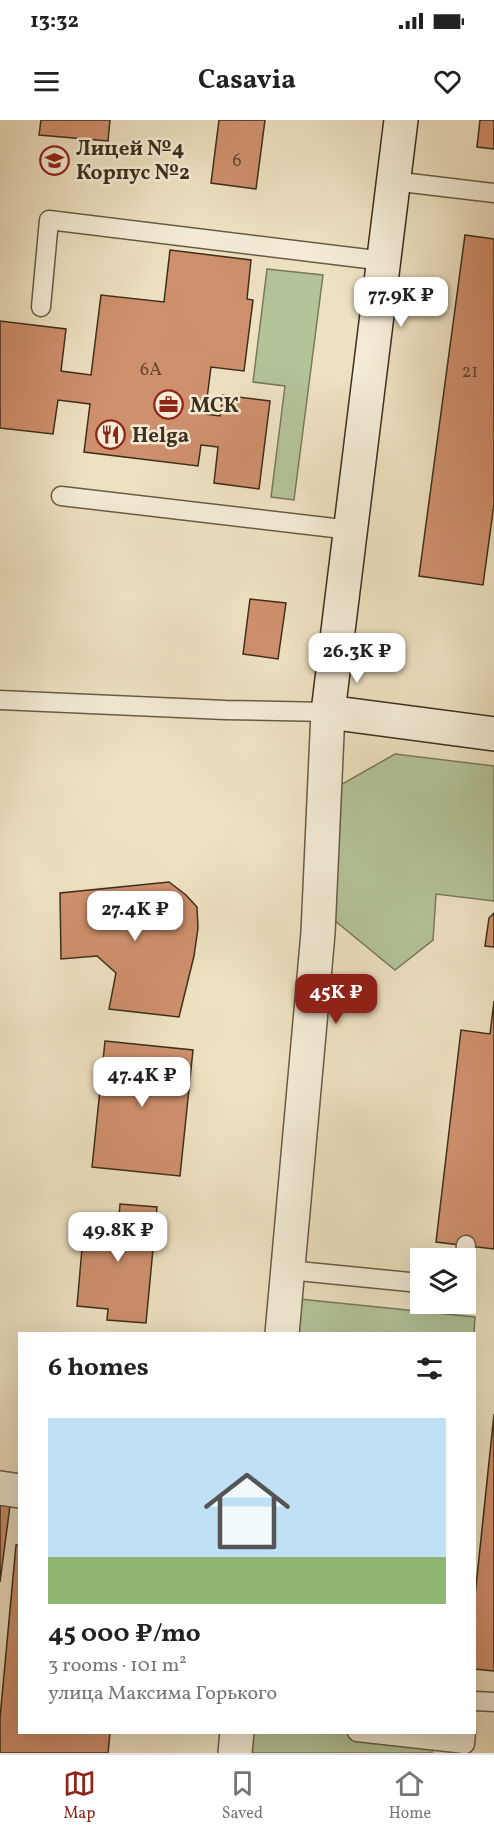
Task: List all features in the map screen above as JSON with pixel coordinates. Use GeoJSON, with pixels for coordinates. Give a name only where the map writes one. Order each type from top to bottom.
{"type":"FeatureCollection","features":[{"type":"Feature","properties":{"kind":"main road"},"geometry":{"type":"LineString","coordinates":[[282,1332],[318,933],[328,712],[401,120]]}},
{"type":"Feature","properties":{"kind":"main road"},"geometry":{"type":"LineString","coordinates":[[328,712],[494,734]]}},
{"type":"Feature","properties":{"kind":"main road"},"geometry":{"type":"LineString","coordinates":[[0,1488],[18,1491]]}},
{"type":"Feature","properties":{"kind":"main road"},"geometry":{"type":"LineString","coordinates":[[235,1753],[237,1734]]}},
{"type":"Feature","properties":{"kind":"lane"},"geometry":{"type":"LineString","coordinates":[[393,181],[494,193]]}},
{"type":"Feature","properties":{"kind":"lane"},"geometry":{"type":"LineString","coordinates":[[40,307],[49,220],[384,261]]}},
{"type":"Feature","properties":{"kind":"lane"},"geometry":{"type":"LineString","coordinates":[[61,496],[351,530]]}},
{"type":"Feature","properties":{"kind":"lane"},"geometry":{"type":"LineString","coordinates":[[0,700],[328,712]]}},
{"type":"Feature","properties":{"kind":"lane"},"geometry":{"type":"LineString","coordinates":[[288,1270],[410,1282]]}},
{"type":"Feature","properties":{"kind":"lane"},"geometry":{"type":"LineString","coordinates":[[476,1701],[494,1702]]}},
{"type":"Feature","properties":{"kind":"lane"},"geometry":{"type":"LineString","coordinates":[[377,1734],[465,1743]]}},
{"type":"Feature","properties":{"kind":"green space"},"geometry":{"type":"Polygon","coordinates":[[[267,269],[323,275],[294,500],[271,497],[285,386],[253,382],[267,269]]]}},
{"type":"Feature","properties":{"kind":"green space"},"geometry":{"type":"Polygon","coordinates":[[[395,754],[494,766],[494,901],[436,894],[433,940],[395,970],[323,911],[337,787],[395,754]]]}},
{"type":"Feature","properties":{"kind":"green space"},"geometry":{"type":"Polygon","coordinates":[[[280,1297],[410,1310],[410,1314],[475,1317],[474,1332],[276,1332],[280,1297]]]}},
{"type":"Feature","properties":{"kind":"green space"},"geometry":{"type":"Polygon","coordinates":[[[233,1734],[434,1734],[432,1753],[230,1753],[233,1734]]]}},
{"type":"Feature","properties":{"kind":"building"},"geometry":{"type":"Polygon","coordinates":[[[41,120],[110,120],[108,141],[39,135],[41,120]]]}},
{"type":"Feature","properties":{"kind":"building"},"geometry":{"type":"Polygon","coordinates":[[[219,120],[265,120],[256,189],[211,183],[219,120]]]}},
{"type":"Feature","properties":{"kind":"building"},"geometry":{"type":"Polygon","coordinates":[[[480,120],[494,120],[494,149],[477,147],[480,120]]]}},
{"type":"Feature","properties":{"kind":"building"},"geometry":{"type":"Polygon","coordinates":[[[465,235],[494,239],[494,504],[483,585],[419,576],[465,235]]]}},
{"type":"Feature","properties":{"kind":"building"},"geometry":{"type":"Polygon","coordinates":[[[170,250],[251,260],[247,299],[253,300],[244,371],[211,367],[205,414],[220,416],[223,395],[270,401],[259,489],[214,483],[218,447],[201,445],[198,466],[84,452],[90,404],[58,400],[53,434],[0,428],[0,321],[66,329],[61,371],[91,375],[101,295],[164,302],[170,250]]]}},
{"type":"Feature","properties":{"kind":"building"},"geometry":{"type":"Polygon","coordinates":[[[250,599],[286,603],[278,659],[243,654],[250,599]]]}},
{"type":"Feature","properties":{"kind":"building"},"geometry":{"type":"Polygon","coordinates":[[[169,882],[197,907],[198,928],[194,956],[179,1017],[109,1009],[116,973],[97,956],[61,959],[60,893],[169,882]]]}},
{"type":"Feature","properties":{"kind":"building"},"geometry":{"type":"Polygon","coordinates":[[[494,913],[494,947],[485,946],[489,918],[494,913]]]}},
{"type":"Feature","properties":{"kind":"building"},"geometry":{"type":"Polygon","coordinates":[[[494,1001],[494,1249],[436,1242],[461,1030],[490,1034],[494,1001]]]}},
{"type":"Feature","properties":{"kind":"building"},"geometry":{"type":"Polygon","coordinates":[[[105,1041],[193,1050],[180,1176],[92,1167],[105,1041]]]}},
{"type":"Feature","properties":{"kind":"building"},"geometry":{"type":"Polygon","coordinates":[[[120,1204],[157,1207],[146,1323],[107,1320],[108,1309],[77,1306],[85,1214],[119,1216],[120,1204]]]}},
{"type":"Feature","properties":{"kind":"building"},"geometry":{"type":"Polygon","coordinates":[[[494,1414],[494,1671],[476,1669],[476,1587],[494,1414]]]}},
{"type":"Feature","properties":{"kind":"building"},"geometry":{"type":"Polygon","coordinates":[[[0,1497],[11,1498],[0,1582],[0,1497]]]}},
{"type":"Feature","properties":{"kind":"building"},"geometry":{"type":"Polygon","coordinates":[[[16,1545],[18,1545],[18,1734],[110,1734],[108,1753],[0,1753],[0,1718],[16,1545]]]}},
{"type":"Feature","properties":{"kind":"place","name":"Лицей №4 Корпус №2"},"geometry":{"type":"Point","coordinates":[55,160]}},
{"type":"Feature","properties":{"kind":"place","name":"МСК"},"geometry":{"type":"Point","coordinates":[169,405]}},
{"type":"Feature","properties":{"kind":"place","name":"Helga"},"geometry":{"type":"Point","coordinates":[111,435]}}]}
